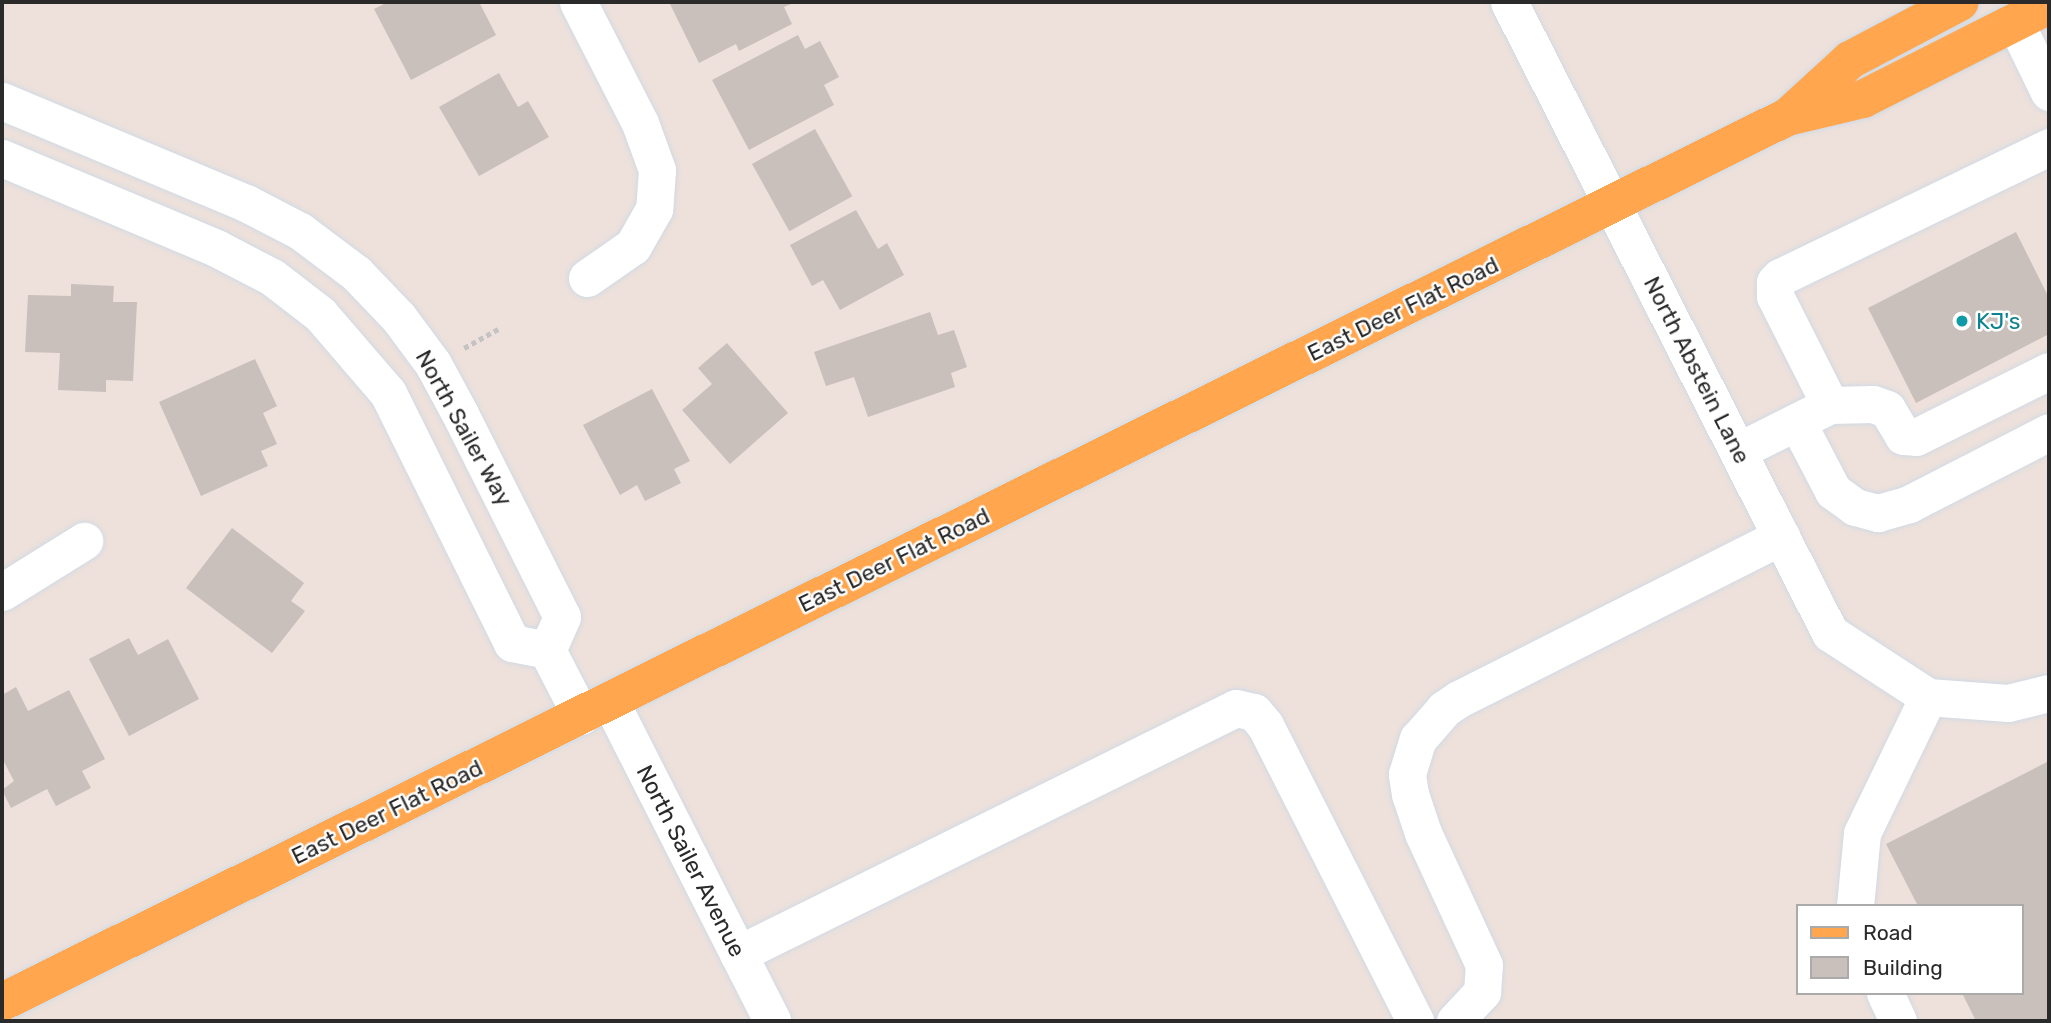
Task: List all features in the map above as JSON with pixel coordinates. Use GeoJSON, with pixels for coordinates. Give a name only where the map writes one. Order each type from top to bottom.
{"type":"FeatureCollection","features":[{"type":"Feature","properties":{"kind":"main road","name":"East Deer Flat Road"},"geometry":{"type":"LineString","coordinates":[[1787,117],[1850,60],[1960,2]]}},
{"type":"Feature","properties":{"kind":"main road","name":"East Deer Flat Road"},"geometry":{"type":"LineString","coordinates":[[2,1002],[1787,117],[1863,99],[2049,5]]}},
{"type":"Feature","properties":{"kind":"street"},"geometry":{"type":"LineString","coordinates":[[578,2],[640,123],[657,170],[654,209],[633,246],[587,278]]}},
{"type":"Feature","properties":{"kind":"street","name":"North Abstein Lane"},"geometry":{"type":"LineString","coordinates":[[1509,2],[1615,204],[1830,633],[1928,697]]}},
{"type":"Feature","properties":{"kind":"street"},"geometry":{"type":"LineString","coordinates":[[2015,22],[2049,92]]}},
{"type":"Feature","properties":{"kind":"street","name":"North Sailer Way"},"geometry":{"type":"LineString","coordinates":[[2,101],[246,203],[300,230],[356,273],[399,318],[433,364],[460,412],[562,618],[547,650]]}},
{"type":"Feature","properties":{"kind":"street"},"geometry":{"type":"LineString","coordinates":[[1830,405],[1775,296],[1775,282],[2049,147]]}},
{"type":"Feature","properties":{"kind":"street"},"geometry":{"type":"LineString","coordinates":[[2,158],[218,249],[272,277],[320,314],[388,393],[512,643],[547,650],[596,708]]}},
{"type":"Feature","properties":{"kind":"street"},"geometry":{"type":"LineString","coordinates":[[1738,451],[1830,405],[1873,404],[1887,409],[1903,436],[1916,436],[2049,371]]}},
{"type":"Feature","properties":{"kind":"street"},"geometry":{"type":"LineString","coordinates":[[1797,422],[1833,491],[1855,507],[1878,513],[1909,504],[2049,432]]}},
{"type":"Feature","properties":{"kind":"street"},"geometry":{"type":"LineString","coordinates":[[1455,1021],[1482,992],[1484,965],[1423,834],[1410,794],[1406,774],[1418,739],[1444,709],[1459,699],[1781,536]]}},
{"type":"Feature","properties":{"kind":"street"},"geometry":{"type":"LineString","coordinates":[[2,592],[84,541]]}},
{"type":"Feature","properties":{"kind":"street"},"geometry":{"type":"LineString","coordinates":[[1855,904],[1862,832],[1928,697],[2008,703],[2049,693]]}},
{"type":"Feature","properties":{"kind":"street","name":"North Sailer Avenue"},"geometry":{"type":"LineString","coordinates":[[596,708],[738,954],[772,1021]]}},
{"type":"Feature","properties":{"kind":"street"},"geometry":{"type":"LineString","coordinates":[[738,954],[1236,708],[1254,712],[1265,725],[1415,1021]]}},
{"type":"Feature","properties":{"kind":"street"},"geometry":{"type":"LineString","coordinates":[[1886,995],[1898,1021]]}},
{"type":"Feature","properties":{"kind":"path"},"geometry":{"type":"LineString","coordinates":[[463,348],[498,329]]}},
{"type":"Feature","properties":{"kind":"building"},"geometry":{"type":"Polygon","coordinates":[[[388,2],[479,2],[496,35],[411,80],[374,9],[388,2]]]}},
{"type":"Feature","properties":{"kind":"building"},"geometry":{"type":"Polygon","coordinates":[[[669,2],[796,2],[784,7],[792,24],[739,51],[736,44],[699,63],[669,2]]]}},
{"type":"Feature","properties":{"kind":"building"},"geometry":{"type":"Polygon","coordinates":[[[798,35],[805,49],[820,41],[839,77],[824,85],[834,105],[749,150],[712,80],[798,35]]]}},
{"type":"Feature","properties":{"kind":"building"},"geometry":{"type":"Polygon","coordinates":[[[499,73],[518,107],[528,101],[549,137],[479,176],[439,107],[499,73]]]}},
{"type":"Feature","properties":{"kind":"building"},"geometry":{"type":"Polygon","coordinates":[[[815,129],[852,196],[789,231],[752,164],[815,129]]]}},
{"type":"Feature","properties":{"kind":"building"},"geometry":{"type":"Polygon","coordinates":[[[856,210],[878,249],[887,243],[904,275],[840,310],[823,280],[812,286],[790,245],[856,210]]]}},
{"type":"Feature","properties":{"kind":"building","name":"KJ's"},"geometry":{"type":"Polygon","coordinates":[[[2016,232],[2049,298],[2049,334],[1916,403],[1868,308],[2016,232]]]}},
{"type":"Feature","properties":{"kind":"building"},"geometry":{"type":"Polygon","coordinates":[[[71,284],[114,286],[113,302],[137,302],[133,381],[106,380],[106,392],[58,390],[60,353],[25,352],[28,295],[71,296],[71,284]]]}},
{"type":"Feature","properties":{"kind":"building"},"geometry":{"type":"Polygon","coordinates":[[[930,312],[938,335],[954,330],[967,367],[951,373],[955,387],[868,417],[854,377],[826,386],[814,352],[930,312]]]}},
{"type":"Feature","properties":{"kind":"building"},"geometry":{"type":"Polygon","coordinates":[[[727,343],[788,413],[730,464],[682,410],[712,384],[698,368],[727,343]]]}},
{"type":"Feature","properties":{"kind":"building"},"geometry":{"type":"Polygon","coordinates":[[[255,359],[277,406],[263,413],[277,444],[261,451],[268,466],[201,496],[159,402],[255,359]]]}},
{"type":"Feature","properties":{"kind":"building"},"geometry":{"type":"Polygon","coordinates":[[[652,389],[690,461],[674,469],[681,483],[645,501],[637,485],[620,495],[583,425],[652,389]]]}},
{"type":"Feature","properties":{"kind":"building"},"geometry":{"type":"Polygon","coordinates":[[[232,528],[304,583],[291,601],[305,611],[272,653],[186,588],[232,528]]]}},
{"type":"Feature","properties":{"kind":"building"},"geometry":{"type":"Polygon","coordinates":[[[129,638],[138,655],[168,639],[199,699],[129,736],[89,659],[129,638]]]}},
{"type":"Feature","properties":{"kind":"building"},"geometry":{"type":"Polygon","coordinates":[[[16,687],[28,711],[69,690],[105,759],[82,771],[91,788],[56,806],[47,789],[11,808],[2,790],[14,781],[2,758],[2,695],[16,687]]]}},
{"type":"Feature","properties":{"kind":"building"},"geometry":{"type":"Polygon","coordinates":[[[2049,761],[2049,1021],[1976,1021],[1963,995],[2023,995],[2023,904],[1917,904],[1886,844],[2049,761]]]}},
{"type":"Feature","properties":{"kind":"place","name":"KJ's"},"geometry":{"type":"Point","coordinates":[1962,321]}}]}
